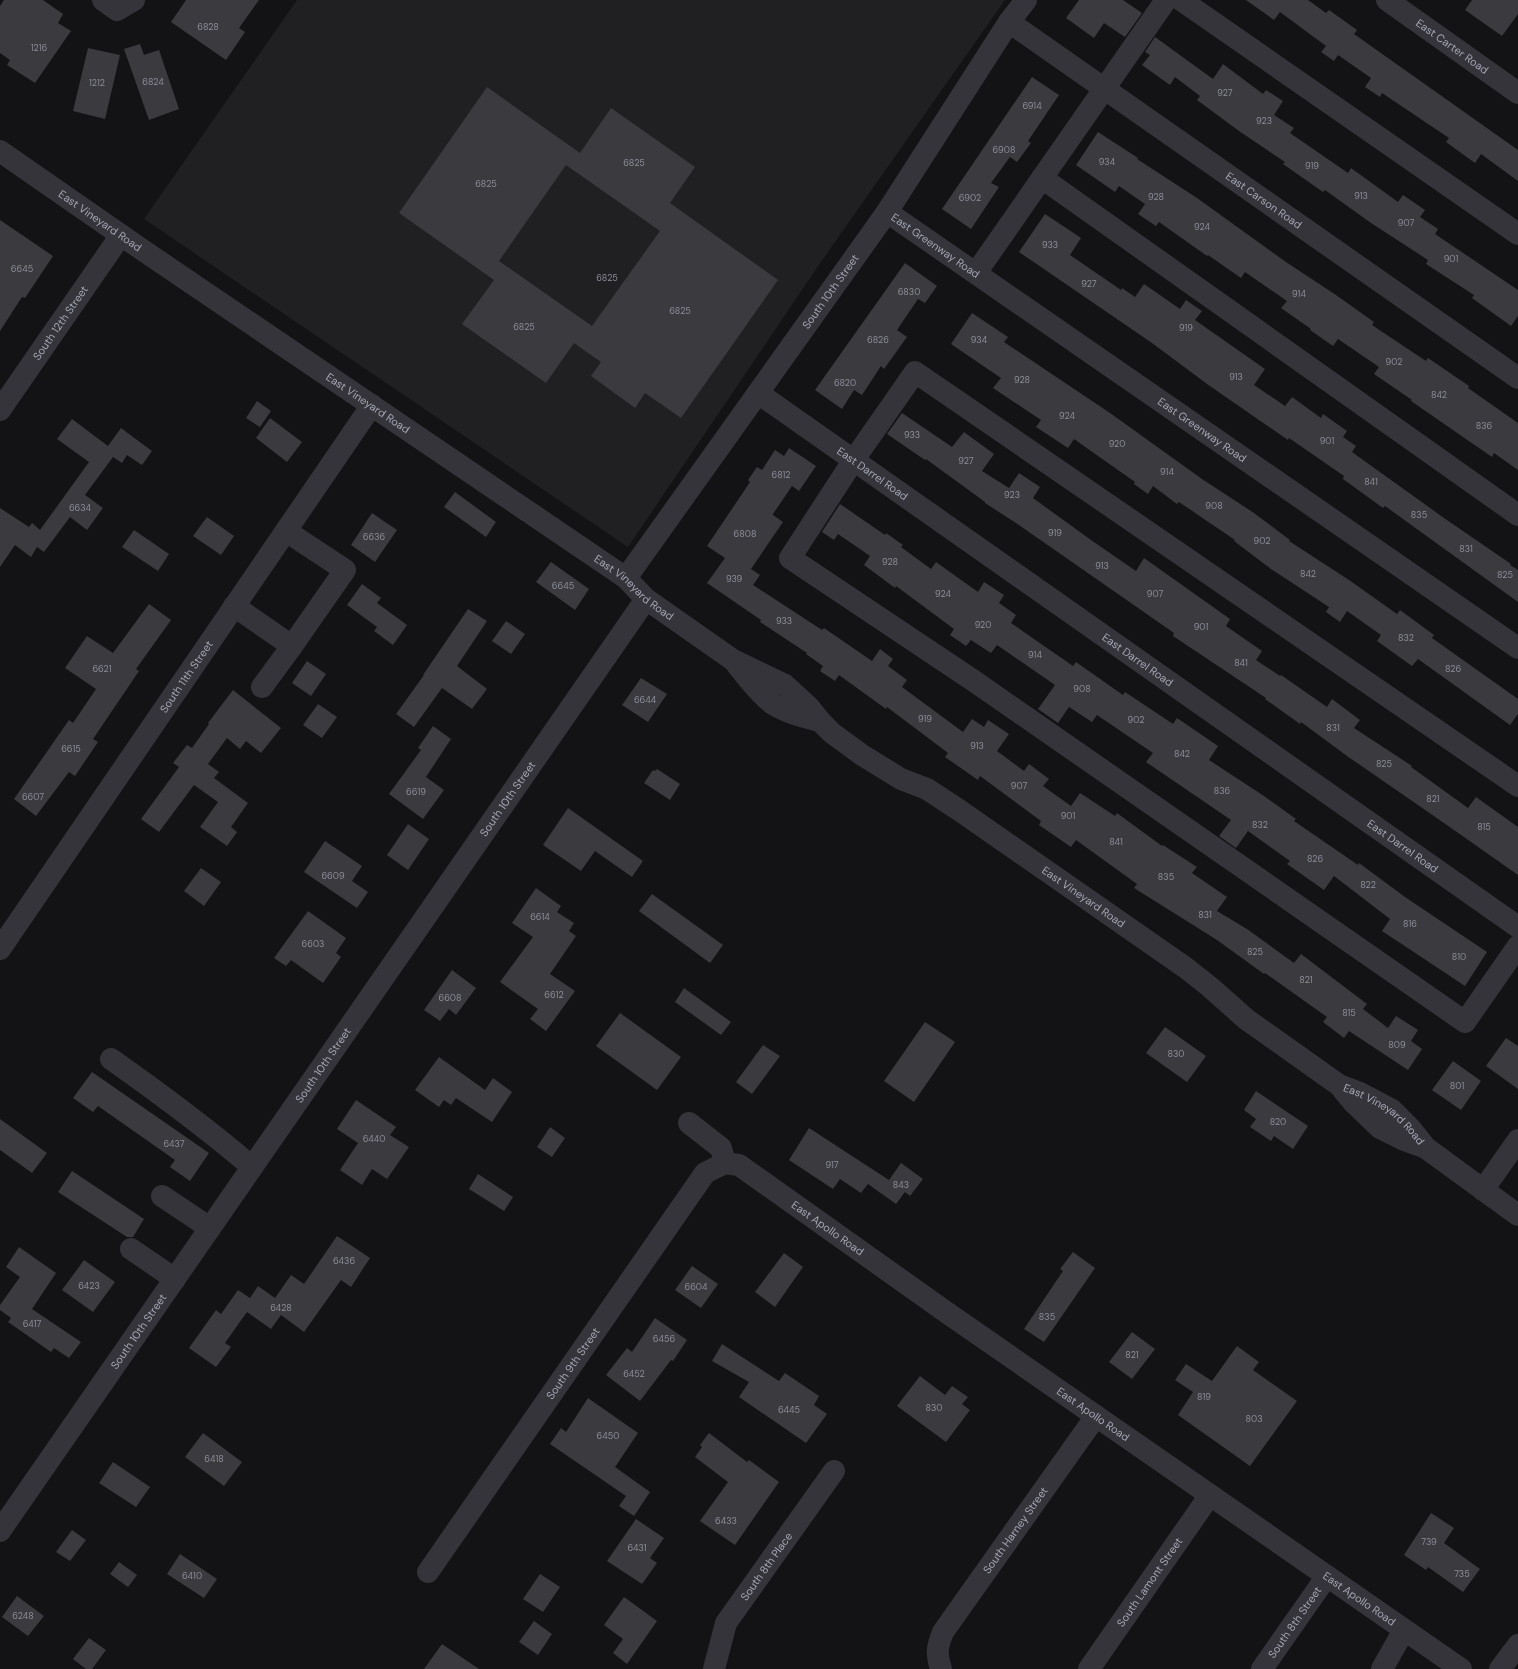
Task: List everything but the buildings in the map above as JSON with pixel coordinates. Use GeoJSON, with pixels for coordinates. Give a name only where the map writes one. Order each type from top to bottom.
{"type":"FeatureCollection","features":[{"type":"Feature","properties":{"kind":"street","name":"South 10th Street"},"geometry":{"type":"LineString","coordinates":[[626,578],[887,212],[1009,22],[1026,0]]}},
{"type":"Feature","properties":{"kind":"street"},"geometry":{"type":"LineString","coordinates":[[976,274],[1166,0]]}},
{"type":"Feature","properties":{"kind":"street"},"geometry":{"type":"LineString","coordinates":[[1181,0],[1518,234]]}},
{"type":"Feature","properties":{"kind":"street","name":"East Carter Road"},"geometry":{"type":"LineString","coordinates":[[1387,0],[1518,93]]}},
{"type":"Feature","properties":{"kind":"street","name":"East Carson Road"},"geometry":{"type":"LineString","coordinates":[[1009,22],[1518,378]]}},
{"type":"Feature","properties":{"kind":"street","name":"East Vineyard Road"},"geometry":{"type":"LineString","coordinates":[[0,151],[121,235],[626,578],[646,599],[732,660],[785,685],[809,707],[832,733],[862,755],[901,779],[927,789],[959,810],[1186,968],[1246,1019],[1339,1085],[1360,1093],[1392,1110],[1411,1129],[1426,1148],[1518,1215]]}},
{"type":"Feature","properties":{"kind":"street"},"geometry":{"type":"LineString","coordinates":[[1042,178],[1518,515]]}},
{"type":"Feature","properties":{"kind":"street","name":"East Greenway Road"},"geometry":{"type":"LineString","coordinates":[[887,212],[1518,648]]}},
{"type":"Feature","properties":{"kind":"street","name":"South 12th Street"},"geometry":{"type":"LineString","coordinates":[[0,410],[121,235]]}},
{"type":"Feature","properties":{"kind":"street"},"geometry":{"type":"LineString","coordinates":[[1518,786],[915,372],[854,460],[790,558],[974,681],[1465,1022],[1518,946]]}},
{"type":"Feature","properties":{"kind":"street","name":"East Darrel Road"},"geometry":{"type":"LineString","coordinates":[[758,393],[1518,927]]}},
{"type":"Feature","properties":{"kind":"street","name":"South 11th Street"},"geometry":{"type":"LineString","coordinates":[[0,949],[372,405]]}},
{"type":"Feature","properties":{"kind":"street"},"geometry":{"type":"LineString","coordinates":[[262,687],[345,570],[286,531]]}},
{"type":"Feature","properties":{"kind":"street","name":"South 10th Street"},"geometry":{"type":"LineString","coordinates":[[0,1531],[646,599]]}},
{"type":"Feature","properties":{"kind":"street"},"geometry":{"type":"LineString","coordinates":[[234,606],[292,646]]}},
{"type":"Feature","properties":{"kind":"street"},"geometry":{"type":"LineString","coordinates":[[111,1059],[158,1092],[252,1166]]}},
{"type":"Feature","properties":{"kind":"street"},"geometry":{"type":"LineString","coordinates":[[689,1123],[721,1148],[725,1163]]}},
{"type":"Feature","properties":{"kind":"street"},"geometry":{"type":"LineString","coordinates":[[1483,1190],[1518,1140]]}},
{"type":"Feature","properties":{"kind":"street","name":"East Apollo Road"},"geometry":{"type":"LineString","coordinates":[[725,1163],[739,1165],[953,1317],[1461,1669]]}},
{"type":"Feature","properties":{"kind":"street","name":"South 9th Street"},"geometry":{"type":"LineString","coordinates":[[428,1572],[705,1173],[725,1163]]}},
{"type":"Feature","properties":{"kind":"street"},"geometry":{"type":"LineString","coordinates":[[162,1196],[210,1228]]}},
{"type":"Feature","properties":{"kind":"street"},"geometry":{"type":"LineString","coordinates":[[131,1249],[175,1278]]}},
{"type":"Feature","properties":{"kind":"street","name":"South Harney Street"},"geometry":{"type":"LineString","coordinates":[[942,1669],[937,1658],[937,1646],[943,1632],[1096,1416]]}},
{"type":"Feature","properties":{"kind":"street","name":"South 8th Place"},"geometry":{"type":"LineString","coordinates":[[714,1669],[726,1623],[834,1471]]}},
{"type":"Feature","properties":{"kind":"street","name":"South Lamont Street"},"geometry":{"type":"LineString","coordinates":[[1089,1669],[1210,1495]]}},
{"type":"Feature","properties":{"kind":"street","name":"South 8th Street"},"geometry":{"type":"LineString","coordinates":[[1262,1669],[1327,1576]]}},
{"type":"Feature","properties":{"kind":"street"},"geometry":{"type":"LineString","coordinates":[[1382,1669],[1404,1630]]}},
{"type":"Feature","properties":{"kind":"street"},"geometry":{"type":"LineString","coordinates":[[1500,1669],[1518,1645]]}},
{"type":"Feature","properties":{"kind":"shaded area"},"geometry":{"type":"Polygon","coordinates":[[[297,0],[1005,0],[823,259],[628,547],[144,219],[297,0]]]}}]}
